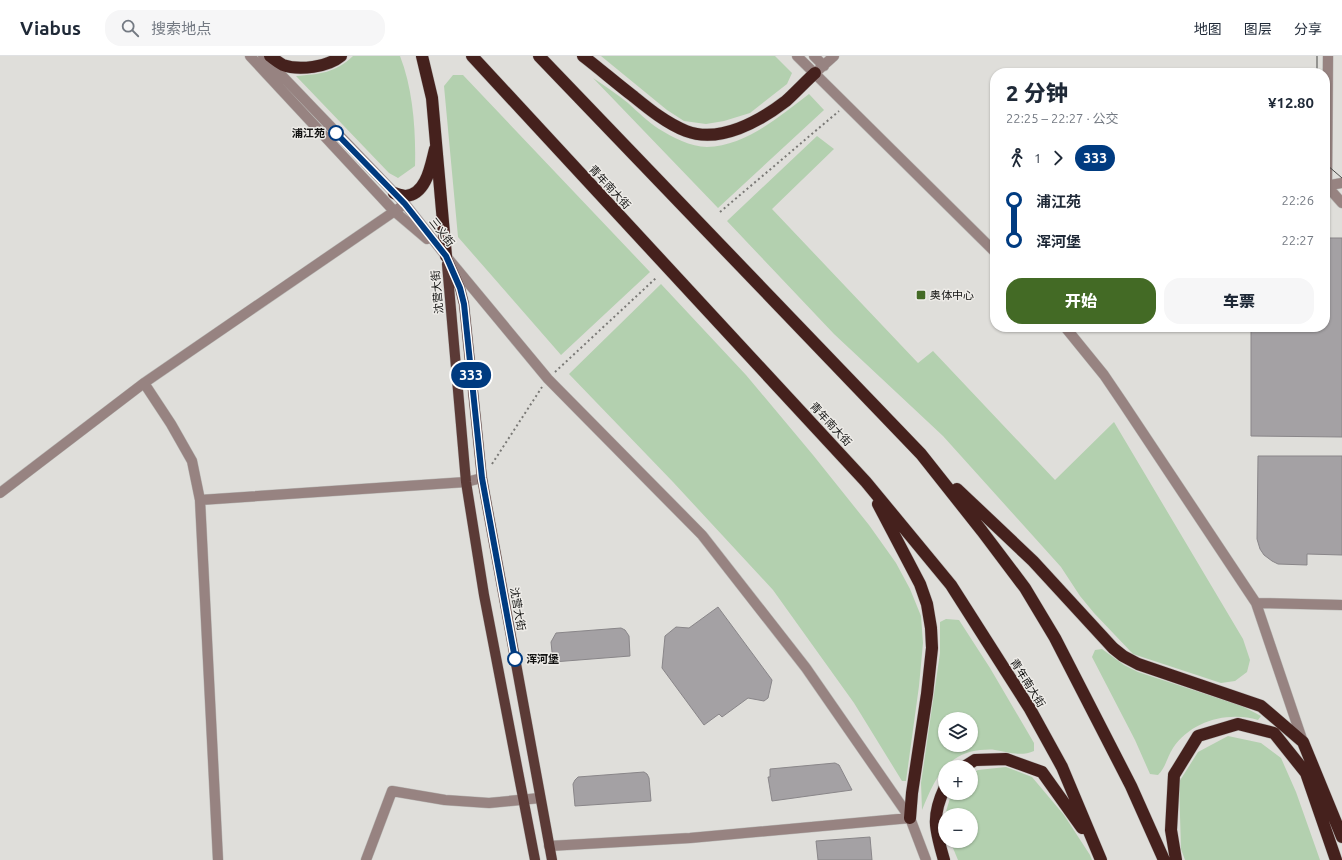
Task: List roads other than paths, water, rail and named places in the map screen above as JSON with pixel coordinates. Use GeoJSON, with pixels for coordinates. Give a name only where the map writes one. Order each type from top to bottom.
{"type":"FeatureCollection","features":[{"type":"Feature","properties":{"kind":"highway"},"geometry":{"type":"LineString","coordinates":[[270,56],[284,65],[316,67],[341,56]]}},
{"type":"Feature","properties":{"kind":"highway"},"geometry":{"type":"LineString","coordinates":[[422,56],[432,98],[446,256]]}},
{"type":"Feature","properties":{"kind":"highway","name":"青年南大街"},"geometry":{"type":"LineString","coordinates":[[472,56],[866,482],[951,585],[1030,709],[1062,767],[1099,855]]}},
{"type":"Feature","properties":{"kind":"highway"},"geometry":{"type":"LineString","coordinates":[[539,56],[921,454],[1033,561],[1113,648],[1123,656],[1138,664],[1261,706],[1303,742],[1342,837]]}},
{"type":"Feature","properties":{"kind":"highway"},"geometry":{"type":"LineString","coordinates":[[583,56],[653,112],[686,131],[700,135],[729,132],[758,119],[788,99],[819,70]]}},
{"type":"Feature","properties":{"kind":"highway"},"geometry":{"type":"LineString","coordinates":[[394,193],[405,196],[413,194],[420,188],[425,181],[437,142]]}},
{"type":"Feature","properties":{"kind":"highway"},"geometry":{"type":"LineString","coordinates":[[921,454],[1025,588],[1055,638],[1131,786],[1164,860]]}},
{"type":"Feature","properties":{"kind":"highway"},"geometry":{"type":"LineString","coordinates":[[866,482],[920,584],[927,604],[931,628],[931,655],[912,793],[910,818]]}},
{"type":"Feature","properties":{"kind":"highway"},"geometry":{"type":"LineString","coordinates":[[1176,860],[1171,830],[1174,775],[1198,736],[1238,724],[1274,733],[1306,773],[1336,860]]}},
{"type":"Feature","properties":{"kind":"highway"},"geometry":{"type":"LineString","coordinates":[[975,760],[1006,759],[1042,772],[1099,855]]}},
{"type":"Feature","properties":{"kind":"highway"},"geometry":{"type":"LineString","coordinates":[[939,800],[935,831],[944,860]]}},
{"type":"Feature","properties":{"kind":"main road","name":"沈营大街"},"geometry":{"type":"LineString","coordinates":[[446,256],[460,288],[464,304],[482,478],[552,860]]}},
{"type":"Feature","properties":{"kind":"main road","name":"沈营大街"},"geometry":{"type":"LineString","coordinates":[[446,256],[466,482],[484,595],[535,860]]}},
{"type":"Feature","properties":{"kind":"street","name":"三义街"},"geometry":{"type":"LineString","coordinates":[[250,56],[394,211],[446,256]]}},
{"type":"Feature","properties":{"kind":"street","name":"三义街"},"geometry":{"type":"LineString","coordinates":[[262,56],[405,204],[446,256]]}},
{"type":"Feature","properties":{"kind":"street"},"geometry":{"type":"LineString","coordinates":[[797,56],[819,70]]}},
{"type":"Feature","properties":{"kind":"street"},"geometry":{"type":"LineString","coordinates":[[814,56],[819,70],[846,105],[990,247]]}},
{"type":"Feature","properties":{"kind":"street"},"geometry":{"type":"LineString","coordinates":[[819,70],[834,56]]}},
{"type":"Feature","properties":{"kind":"street"},"geometry":{"type":"LineString","coordinates":[[1328,56],[1328,68]]}},
{"type":"Feature","properties":{"kind":"street"},"geometry":{"type":"LineString","coordinates":[[1330,186],[1342,184]]}},
{"type":"Feature","properties":{"kind":"street"},"geometry":{"type":"LineString","coordinates":[[1330,190],[1342,203]]}},
{"type":"Feature","properties":{"kind":"street"},"geometry":{"type":"LineString","coordinates":[[0,493],[144,383],[405,204]]}},
{"type":"Feature","properties":{"kind":"street"},"geometry":{"type":"LineString","coordinates":[[446,256],[548,379],[702,535],[806,668],[910,818],[926,860]]}},
{"type":"Feature","properties":{"kind":"street"},"geometry":{"type":"LineString","coordinates":[[1069,332],[1104,375],[1256,603],[1303,742]]}},
{"type":"Feature","properties":{"kind":"street"},"geometry":{"type":"LineString","coordinates":[[144,383],[171,424],[192,461],[200,500],[218,860]]}},
{"type":"Feature","properties":{"kind":"street"},"geometry":{"type":"LineString","coordinates":[[200,500],[466,482],[482,478]]}},
{"type":"Feature","properties":{"kind":"street"},"geometry":{"type":"LineString","coordinates":[[1256,603],[1342,605]]}},
{"type":"Feature","properties":{"kind":"street"},"geometry":{"type":"LineString","coordinates":[[366,860],[392,791],[445,800],[489,803],[540,798]]}},
{"type":"Feature","properties":{"kind":"street"},"geometry":{"type":"LineString","coordinates":[[549,846],[690,838],[910,818]]}},
{"type":"Feature","properties":{"kind":"tram line"},"geometry":{"type":"LineString","coordinates":[[1317,56],[1317,68]]}},
{"type":"Feature","properties":{"kind":"tram line"},"geometry":{"type":"LineString","coordinates":[[1330,168],[1342,178]]}},
{"type":"Feature","properties":{"kind":"place","name":"浦江苑"},"geometry":{"type":"Point","coordinates":[336,133]}},
{"type":"Feature","properties":{"kind":"place","name":"奥体中心"},"geometry":{"type":"Point","coordinates":[921,295]}},
{"type":"Feature","properties":{"kind":"place","name":"浑河堡"},"geometry":{"type":"Point","coordinates":[515,659]}}]}
